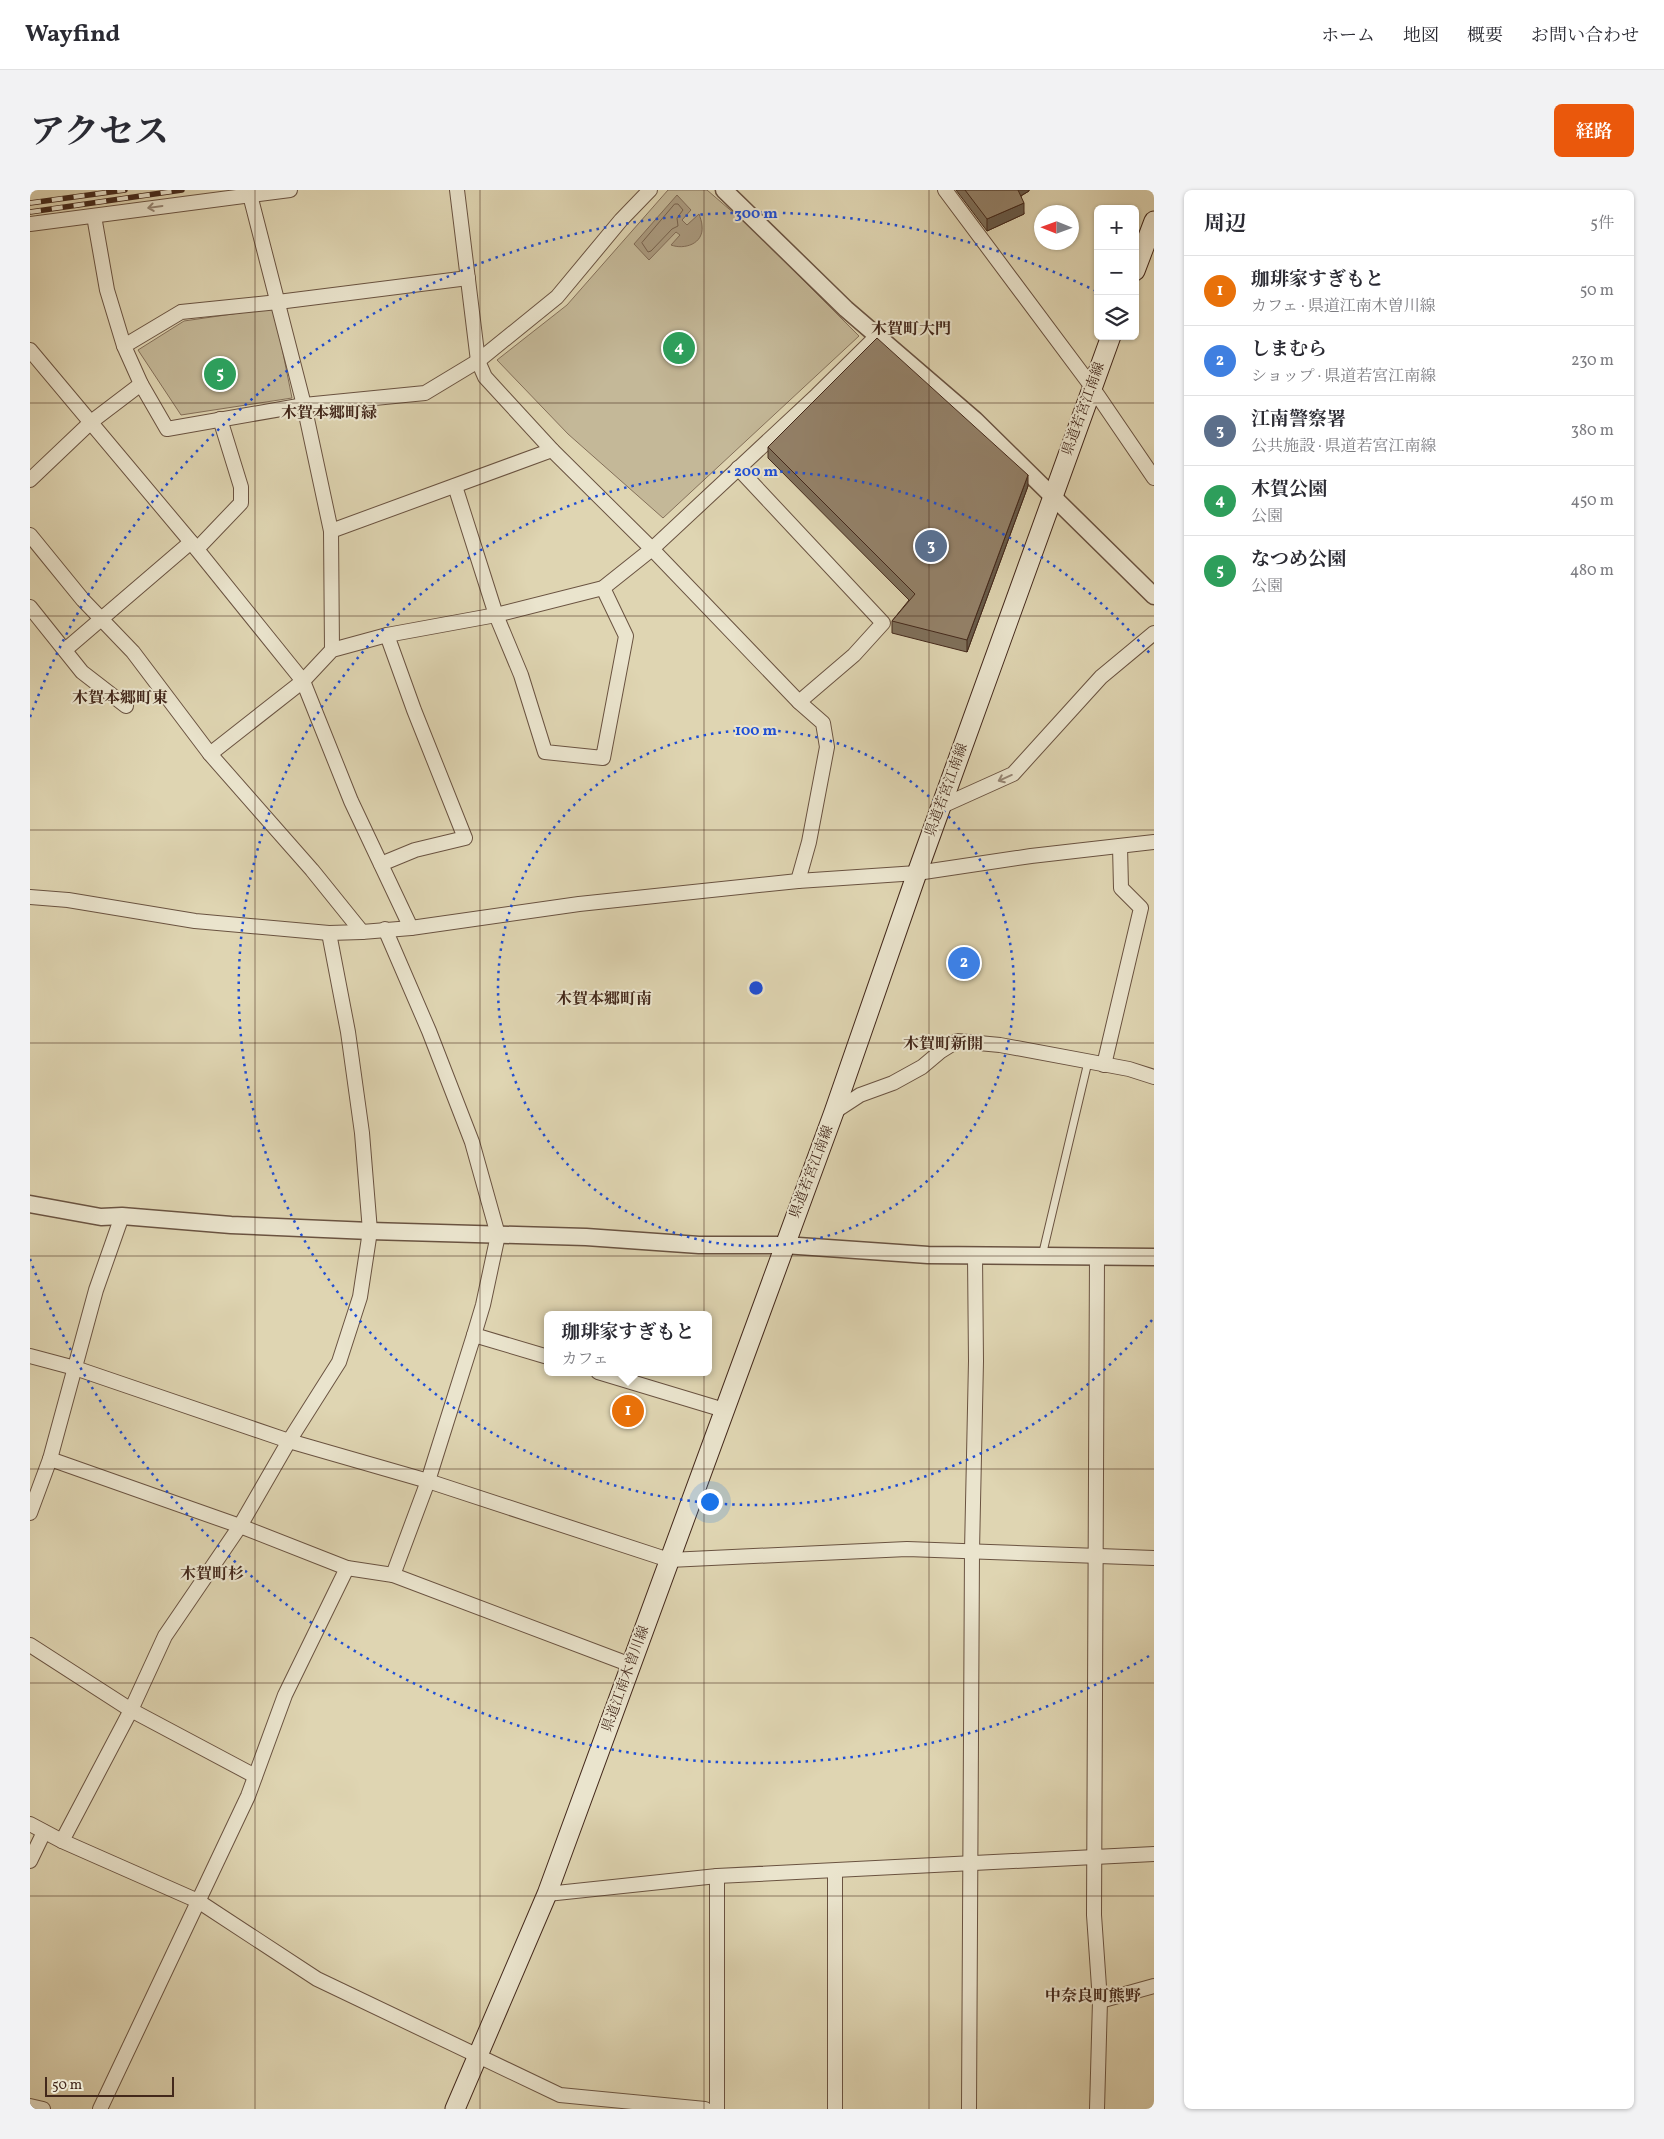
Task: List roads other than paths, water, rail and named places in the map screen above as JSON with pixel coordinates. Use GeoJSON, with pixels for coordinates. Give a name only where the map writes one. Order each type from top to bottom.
{"type":"FeatureCollection","features":[{"type":"Feature","properties":{"kind":"main road"},"geometry":{"type":"LineString","coordinates":[[1139,261],[1154,221]]}},
{"type":"Feature","properties":{"kind":"main road","name":"県道若宮江南線"},"geometry":{"type":"LineString","coordinates":[[784,1245],[834,1112],[916,873],[942,806],[1110,340]]}},
{"type":"Feature","properties":{"kind":"main road","name":"県道江南木曽川線"},"geometry":{"type":"LineString","coordinates":[[455,2109],[547,1894],[784,1245]]}},
{"type":"Feature","properties":{"kind":"street"},"geometry":{"type":"LineString","coordinates":[[30,224],[290,190]]}},
{"type":"Feature","properties":{"kind":"street"},"geometry":{"type":"LineString","coordinates":[[457,190],[478,361],[485,377],[552,450],[652,548],[798,702],[822,723],[827,747],[809,842],[798,881]]}},
{"type":"Feature","properties":{"kind":"street"},"geometry":{"type":"LineString","coordinates":[[94,216],[107,290],[124,346],[141,384],[167,429],[304,405],[425,393],[478,361],[557,297],[621,220],[650,190]]}},
{"type":"Feature","properties":{"kind":"street"},"geometry":{"type":"LineString","coordinates":[[724,190],[846,308],[975,420],[1154,596]]}},
{"type":"Feature","properties":{"kind":"street"},"geometry":{"type":"LineString","coordinates":[[945,190],[1092,387],[1154,478]]}},
{"type":"Feature","properties":{"kind":"street"},"geometry":{"type":"LineString","coordinates":[[250,195],[304,405],[331,531],[332,650]]}},
{"type":"Feature","properties":{"kind":"street"},"geometry":{"type":"LineString","coordinates":[[124,346],[182,312],[468,278]]}},
{"type":"Feature","properties":{"kind":"street"},"geometry":{"type":"LineString","coordinates":[[210,754],[303,681],[332,650],[387,635],[496,615],[603,588],[652,548],[817,395],[878,335]]}},
{"type":"Feature","properties":{"kind":"street"},"geometry":{"type":"LineString","coordinates":[[30,350],[194,546],[303,681],[351,801],[411,928]]}},
{"type":"Feature","properties":{"kind":"street"},"geometry":{"type":"LineString","coordinates":[[30,480],[91,422],[141,384]]}},
{"type":"Feature","properties":{"kind":"street"},"geometry":{"type":"LineString","coordinates":[[65,650],[101,619],[194,546],[241,503],[241,487],[220,419]]}},
{"type":"Feature","properties":{"kind":"street"},"geometry":{"type":"LineString","coordinates":[[331,531],[552,450]]}},
{"type":"Feature","properties":{"kind":"street"},"geometry":{"type":"LineString","coordinates":[[738,468],[883,623],[854,655],[798,702]]}},
{"type":"Feature","properties":{"kind":"street"},"geometry":{"type":"LineString","coordinates":[[455,486],[496,615],[521,675],[545,752],[603,758],[626,636],[603,588]]}},
{"type":"Feature","properties":{"kind":"street"},"geometry":{"type":"LineString","coordinates":[[30,535],[83,600],[132,652],[210,754],[312,870],[362,932]]}},
{"type":"Feature","properties":{"kind":"street"},"geometry":{"type":"LineString","coordinates":[[30,607],[82,672],[126,706]]}},
{"type":"Feature","properties":{"kind":"street"},"geometry":{"type":"LineString","coordinates":[[942,806],[1013,774],[1101,677],[1154,633]]}},
{"type":"Feature","properties":{"kind":"street"},"geometry":{"type":"LineString","coordinates":[[380,864],[415,850],[465,838],[414,710],[387,635]]}},
{"type":"Feature","properties":{"kind":"street"},"geometry":{"type":"LineString","coordinates":[[30,896],[68,900],[196,921],[329,932],[362,932],[411,928],[579,904],[798,881],[916,873],[1031,856],[1154,842]]}},
{"type":"Feature","properties":{"kind":"street"},"geometry":{"type":"LineString","coordinates":[[1104,1065],[1141,908],[1121,888],[1120,846]]}},
{"type":"Feature","properties":{"kind":"street"},"geometry":{"type":"LineString","coordinates":[[385,930],[429,1031],[472,1142],[498,1235],[483,1305],[474,1335],[428,1480],[393,1575]]}},
{"type":"Feature","properties":{"kind":"street"},"geometry":{"type":"LineString","coordinates":[[62,1841],[131,1710],[165,1636],[240,1526],[289,1441],[339,1362],[360,1297],[370,1231],[362,1133],[348,1032],[329,932]]}},
{"type":"Feature","properties":{"kind":"street"},"geometry":{"type":"LineString","coordinates":[[834,1112],[860,1095],[893,1083],[922,1067],[941,1051],[958,1041],[1000,1044],[1154,1077]]}},
{"type":"Feature","properties":{"kind":"street"},"geometry":{"type":"LineString","coordinates":[[30,1204],[101,1217],[122,1216],[232,1225],[586,1237],[699,1245],[784,1245],[928,1255],[1154,1257]]}},
{"type":"Feature","properties":{"kind":"street"},"geometry":{"type":"LineString","coordinates":[[30,1513],[50,1459],[96,1290],[122,1216]]}},
{"type":"Feature","properties":{"kind":"street"},"geometry":{"type":"LineString","coordinates":[[969,2109],[972,1551],[976,1361],[975,1256]]}},
{"type":"Feature","properties":{"kind":"street"},"geometry":{"type":"LineString","coordinates":[[1097,1257],[1094,1915],[1100,2001],[1097,2109]]}},
{"type":"Feature","properties":{"kind":"street"},"geometry":{"type":"LineString","coordinates":[[474,1335],[544,1356]]}},
{"type":"Feature","properties":{"kind":"street"},"geometry":{"type":"LineString","coordinates":[[30,1356],[75,1368],[289,1441],[428,1480],[670,1560],[907,1548],[1154,1558]]}},
{"type":"Feature","properties":{"kind":"street"},"geometry":{"type":"LineString","coordinates":[[611,1376],[724,1410]]}},
{"type":"Feature","properties":{"kind":"street"},"geometry":{"type":"LineString","coordinates":[[50,1459],[240,1526],[347,1568],[393,1575],[631,1666]]}},
{"type":"Feature","properties":{"kind":"street"},"geometry":{"type":"LineString","coordinates":[[100,2109],[248,1796],[285,1695],[347,1568]]}},
{"type":"Feature","properties":{"kind":"street"},"geometry":{"type":"LineString","coordinates":[[30,1645],[131,1710],[255,1776]]}},
{"type":"Feature","properties":{"kind":"street"},"geometry":{"type":"LineString","coordinates":[[30,1824],[62,1841],[198,1901],[317,1979],[479,2056],[560,2102],[705,2109]]}},
{"type":"Feature","properties":{"kind":"street"},"geometry":{"type":"LineString","coordinates":[[30,1861],[44,1832]]}},
{"type":"Feature","properties":{"kind":"street"},"geometry":{"type":"LineString","coordinates":[[547,1894],[717,1876],[1154,1854]]}},
{"type":"Feature","properties":{"kind":"street"},"geometry":{"type":"LineString","coordinates":[[835,1871],[835,2109]]}},
{"type":"Feature","properties":{"kind":"street"},"geometry":{"type":"LineString","coordinates":[[717,1876],[717,2109]]}},
{"type":"Feature","properties":{"kind":"street"},"geometry":{"type":"LineString","coordinates":[[1100,2001],[1154,1986]]}},
{"type":"Feature","properties":{"kind":"street"},"geometry":{"type":"LineString","coordinates":[[30,2106],[43,2109]]}},
{"type":"Feature","properties":{"kind":"lane"},"geometry":{"type":"LineString","coordinates":[[1041,1257],[1088,1062]]}},
{"type":"Feature","properties":{"kind":"water"},"geometry":{"type":"Polygon","coordinates":[[[677,195],[691,210],[682,220],[687,225],[699,214],[702,226],[700,237],[687,246],[671,245],[680,235],[676,232],[649,260],[634,244],[677,195]]]}},
{"type":"Feature","properties":{"kind":"railway"},"geometry":{"type":"LineString","coordinates":[[30,203],[125,190]]}},
{"type":"Feature","properties":{"kind":"railway"},"geometry":{"type":"LineString","coordinates":[[30,212],[182,190]]}},
{"type":"Feature","properties":{"kind":"place","name":"木賀公園"},"geometry":{"type":"Point","coordinates":[679,348]}},
{"type":"Feature","properties":{"kind":"place","name":"なつめ公園"},"geometry":{"type":"Point","coordinates":[220,374]}},
{"type":"Feature","properties":{"kind":"place","name":"江南警察署"},"geometry":{"type":"Point","coordinates":[931,546]}},
{"type":"Feature","properties":{"kind":"place","name":"しまむら"},"geometry":{"type":"Point","coordinates":[964,963]}},
{"type":"Feature","properties":{"kind":"place","name":"珈琲家すぎもと"},"geometry":{"type":"Point","coordinates":[628,1411]}},
{"type":"Feature","properties":{"kind":"district","name":"木賀町大門"},"geometry":{"type":"Point","coordinates":[911,330]}},
{"type":"Feature","properties":{"kind":"district","name":"木賀本郷町緑"},"geometry":{"type":"Point","coordinates":[329,414]}},
{"type":"Feature","properties":{"kind":"district","name":"木賀本郷町東"},"geometry":{"type":"Point","coordinates":[120,699]}},
{"type":"Feature","properties":{"kind":"district","name":"木賀本郷町南"},"geometry":{"type":"Point","coordinates":[604,1000]}},
{"type":"Feature","properties":{"kind":"district","name":"木賀町新開"},"geometry":{"type":"Point","coordinates":[943,1045]}},
{"type":"Feature","properties":{"kind":"district","name":"木賀町杉"},"geometry":{"type":"Point","coordinates":[212,1575]}},
{"type":"Feature","properties":{"kind":"district","name":"中奈良町熊野"},"geometry":{"type":"Point","coordinates":[1093,1997]}}]}
